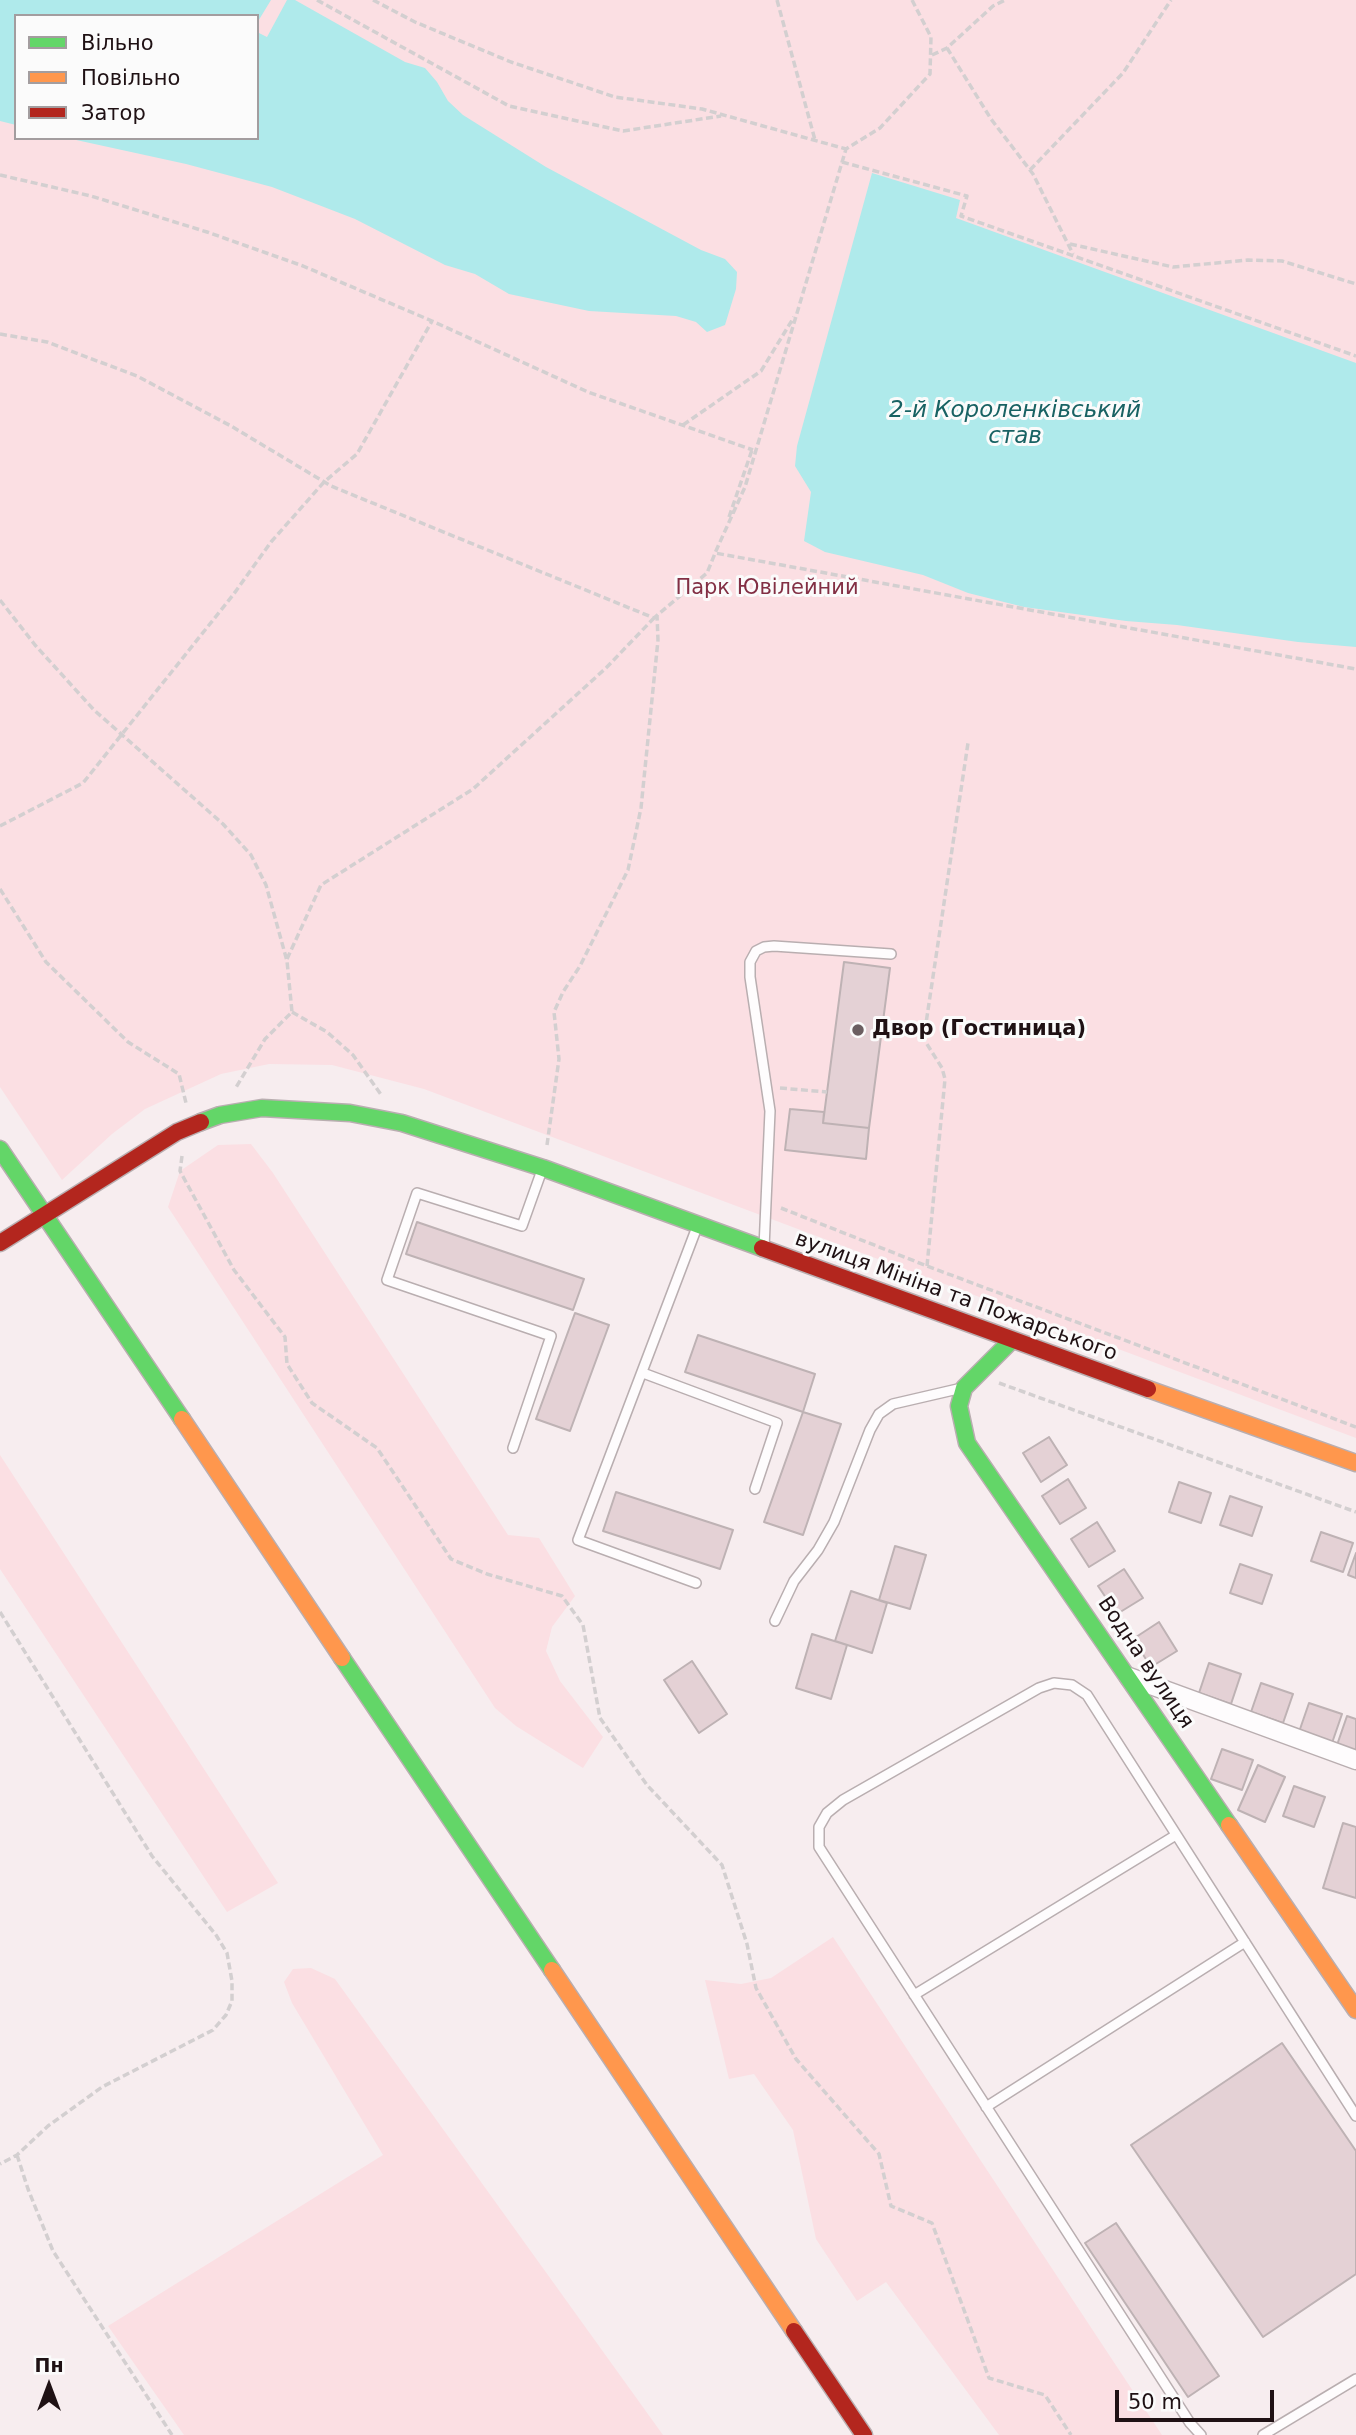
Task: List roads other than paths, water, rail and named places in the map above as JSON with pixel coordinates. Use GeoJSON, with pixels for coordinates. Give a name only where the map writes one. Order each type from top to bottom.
{"type":"FeatureCollection","features":[{"type":"Feature","properties":{"kind":"street","name":"вулиця Мініна та Пожарського"},"geometry":{"type":"LineString","coordinates":[[0,1243],[187,1128],[220,1115],[262,1108],[350,1113],[402,1124],[542,1168],[1356,1463]]}},
{"type":"Feature","properties":{"kind":"street"},"geometry":{"type":"LineString","coordinates":[[0,1149],[864,2435]]}},
{"type":"Feature","properties":{"kind":"street"},"geometry":{"type":"LineString","coordinates":[[964,1388],[1012,1340]]}},
{"type":"Feature","properties":{"kind":"street","name":"Водна вулиця"},"geometry":{"type":"LineString","coordinates":[[964,1388],[959,1406],[967,1443],[1356,2010]]}},
{"type":"Feature","properties":{"kind":"street"},"geometry":{"type":"LineString","coordinates":[[1129,1677],[1356,1760]]}},
{"type":"Feature","properties":{"kind":"lane"},"geometry":{"type":"LineString","coordinates":[[764,1249],[770,1139],[767,1087],[750,962],[756,951],[775,946],[891,954]]}},
{"type":"Feature","properties":{"kind":"lane"},"geometry":{"type":"LineString","coordinates":[[513,1448],[551,1336],[387,1280],[417,1193],[522,1226],[542,1168]]}},
{"type":"Feature","properties":{"kind":"lane"},"geometry":{"type":"LineString","coordinates":[[696,1583],[578,1540],[698,1225]]}},
{"type":"Feature","properties":{"kind":"lane"},"geometry":{"type":"LineString","coordinates":[[643,1373],[777,1423],[755,1489]]}},
{"type":"Feature","properties":{"kind":"lane"},"geometry":{"type":"LineString","coordinates":[[775,1621],[794,1581],[818,1550],[834,1522],[870,1430],[879,1414],[893,1404],[964,1388]]}},
{"type":"Feature","properties":{"kind":"lane"},"geometry":{"type":"LineString","coordinates":[[1201,2435],[1190,2423],[819,1847],[819,1827],[827,1813],[843,1800],[1039,1688],[1054,1683],[1072,1685],[1087,1695],[1356,2116]]}},
{"type":"Feature","properties":{"kind":"lane"},"geometry":{"type":"LineString","coordinates":[[914,1995],[1176,1835]]}},
{"type":"Feature","properties":{"kind":"lane"},"geometry":{"type":"LineString","coordinates":[[986,2107],[1245,1942]]}},
{"type":"Feature","properties":{"kind":"lane"},"geometry":{"type":"LineString","coordinates":[[1263,2435],[1356,2379]]}},
{"type":"Feature","properties":{"kind":"water"},"geometry":{"type":"Polygon","coordinates":[[[0,0],[271,0],[259,20],[259,14],[14,14],[14,124],[0,121],[0,0]]]}},
{"type":"Feature","properties":{"kind":"water"},"geometry":{"type":"Polygon","coordinates":[[[287,0],[295,0],[405,62],[425,68],[448,101],[463,115],[546,167],[701,250],[725,259],[737,272],[736,289],[725,325],[707,332],[696,322],[676,316],[589,311],[509,294],[475,274],[445,265],[355,219],[272,187],[186,164],[76,140],[259,140],[259,33],[267,37],[287,0]]]}},
{"type":"Feature","properties":{"kind":"water","name":"2-й Короленківський став"},"geometry":{"type":"Polygon","coordinates":[[[872,173],[960,200],[956,218],[1356,363],[1356,647],[1024,607],[968,593],[923,575],[825,552],[804,541],[811,492],[795,466],[797,446],[872,173]]]}},
{"type":"Feature","properties":{"kind":"place","name":"Двор (Гостиница)"},"geometry":{"type":"Point","coordinates":[858,1030]}},
{"type":"Feature","properties":{"kind":"park label","name":"Парк Ювілейний"},"geometry":{"type":"Point","coordinates":[767,589]}}]}
